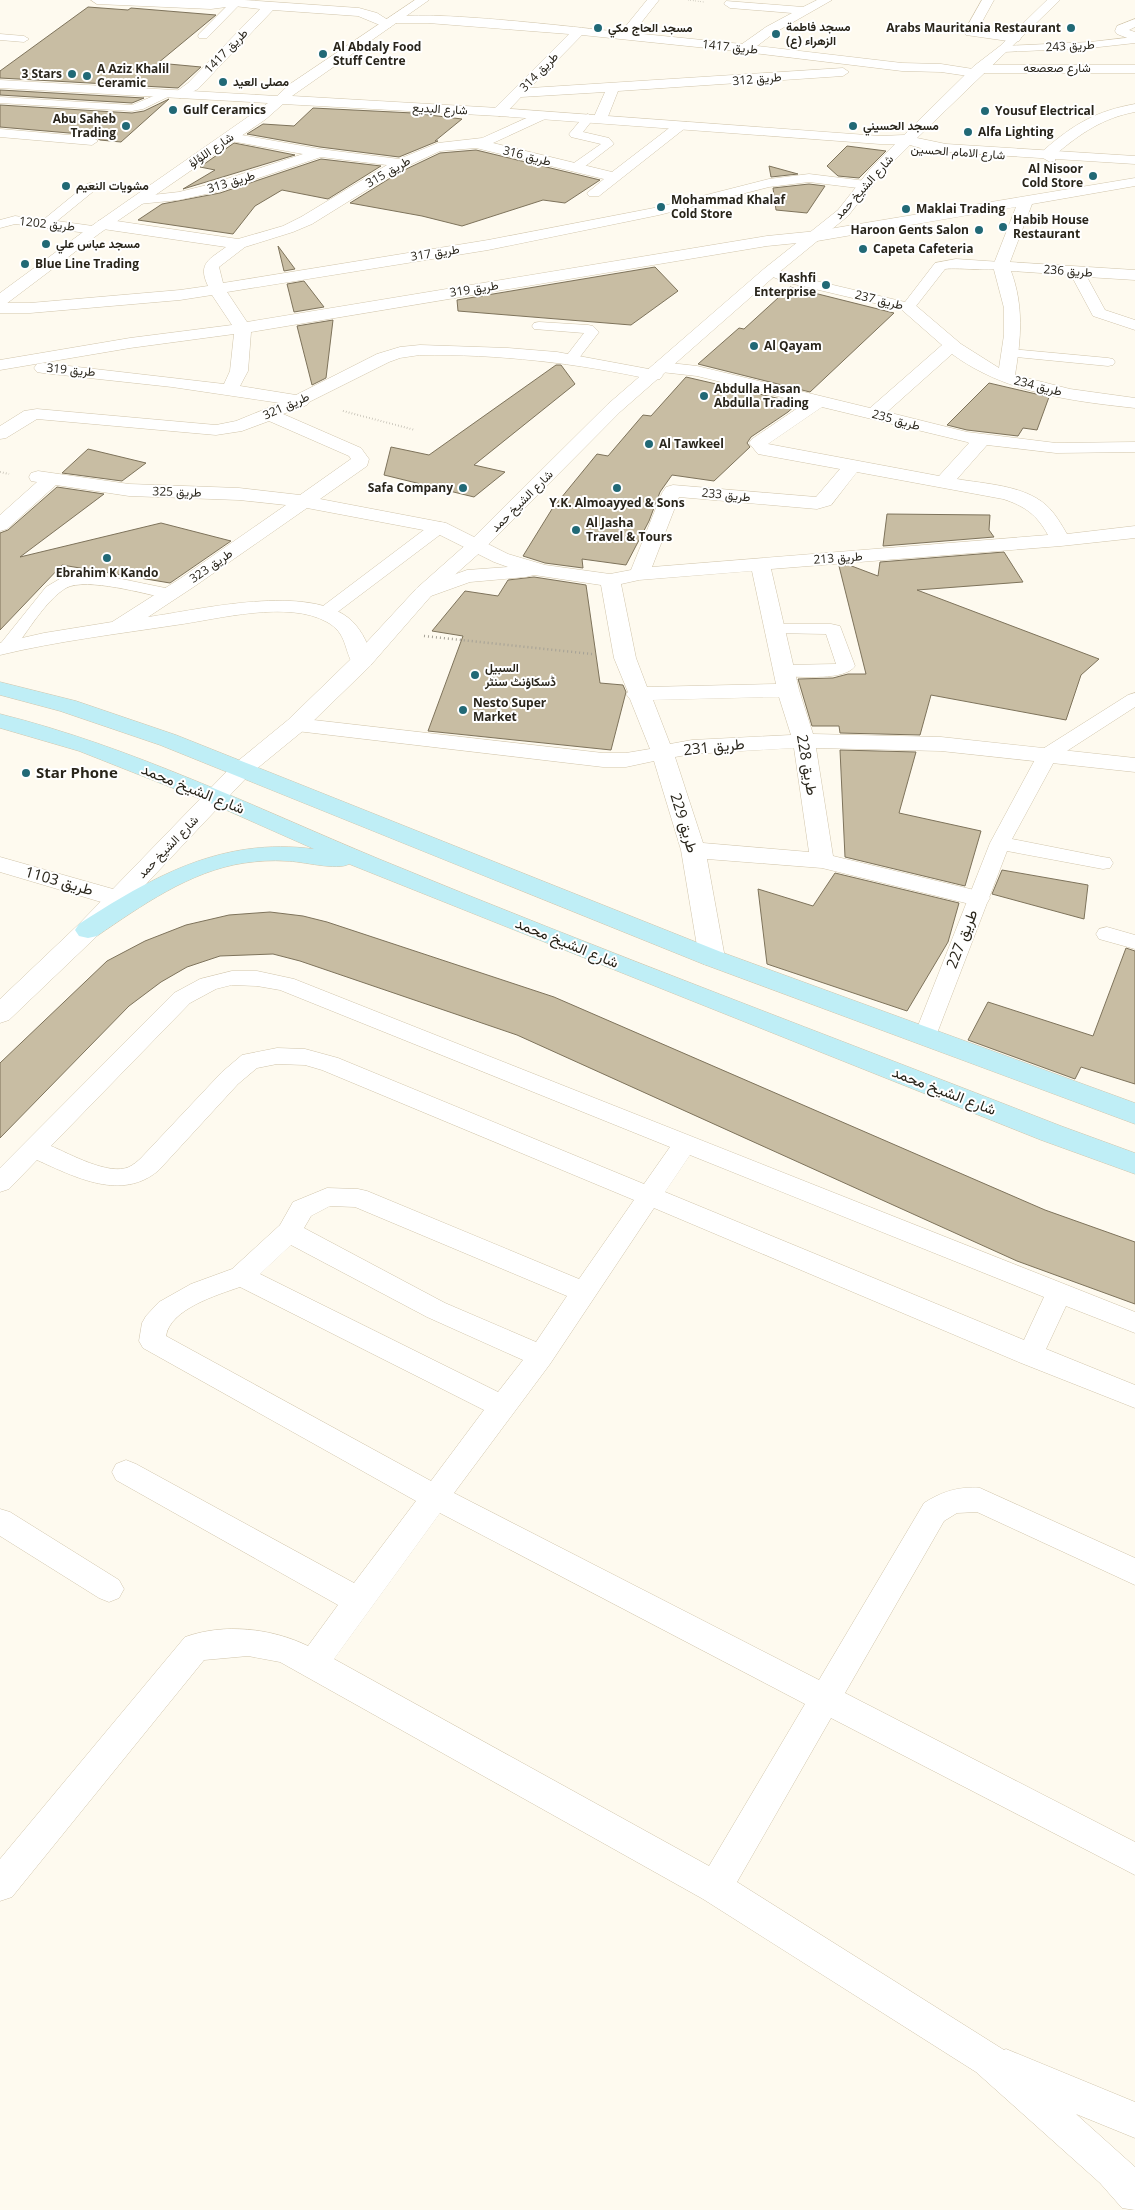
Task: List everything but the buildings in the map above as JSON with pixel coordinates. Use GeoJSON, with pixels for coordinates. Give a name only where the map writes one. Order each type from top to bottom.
{"type":"FeatureCollection","features":[{"type":"Feature","properties":{"kind":"main road"},"geometry":{"type":"LineString","coordinates":[[0,688],[68,706],[168,740],[712,958],[1135,1114]]}},
{"type":"Feature","properties":{"kind":"main road","name":"شارع الشيخ محمد"},"geometry":{"type":"LineString","coordinates":[[1,722],[87,746],[216,797],[370,864],[1051,1133],[1135,1164]]}},
{"type":"Feature","properties":{"kind":"main road"},"geometry":{"type":"LineString","coordinates":[[88,930],[149,890],[202,866],[236,856],[269,853],[314,856],[370,864]]}},
{"type":"Feature","properties":{"kind":"street"},"geometry":{"type":"LineString","coordinates":[[97,0],[211,5],[237,1]]}},
{"type":"Feature","properties":{"kind":"street","name":"طريق 1417"},"geometry":{"type":"LineString","coordinates":[[223,0],[270,6],[359,12],[391,22],[428,19],[578,31],[745,48],[902,68],[977,71]]}},
{"type":"Feature","properties":{"kind":"street","name":"شارع اللؤلؤ"},"geometry":{"type":"LineString","coordinates":[[4,296],[99,227],[261,116],[296,87],[423,0]]}},
{"type":"Feature","properties":{"kind":"street"},"geometry":{"type":"LineString","coordinates":[[624,36],[653,0]]}},
{"type":"Feature","properties":{"kind":"street"},"geometry":{"type":"LineString","coordinates":[[745,48],[770,30],[826,0]]}},
{"type":"Feature","properties":{"kind":"street"},"geometry":{"type":"LineString","coordinates":[[988,0],[970,32],[1015,38]]}},
{"type":"Feature","properties":{"kind":"street","name":"شارع الشيخ حمد"},"geometry":{"type":"LineString","coordinates":[[0,1014],[88,930],[241,770],[296,724],[362,661],[424,592],[477,545],[614,408],[771,271],[817,236],[843,213],[876,171],[977,71],[1004,49],[1054,0]]}},
{"type":"Feature","properties":{"kind":"street"},"geometry":{"type":"LineString","coordinates":[[730,4],[805,11]]}},
{"type":"Feature","properties":{"kind":"street","name":"طريق 1417"},"geometry":{"type":"LineString","coordinates":[[174,93],[193,86],[270,6]]}},
{"type":"Feature","properties":{"kind":"street"},"geometry":{"type":"LineString","coordinates":[[1135,23],[1121,29],[1125,34],[1135,39]]}},
{"type":"Feature","properties":{"kind":"street","name":"طريق 314"},"geometry":{"type":"LineString","coordinates":[[499,112],[520,93],[578,31]]}},
{"type":"Feature","properties":{"kind":"street","name":"طريق 312"},"geometry":{"type":"LineString","coordinates":[[520,93],[902,68]]}},
{"type":"Feature","properties":{"kind":"street","name":"شارع صعصعه"},"geometry":{"type":"LineString","coordinates":[[977,71],[1135,69]]}},
{"type":"Feature","properties":{"kind":"street","name":"شارع البديع"},"geometry":{"type":"LineString","coordinates":[[6,84],[499,112],[904,143]]}},
{"type":"Feature","properties":{"kind":"street"},"geometry":{"type":"LineString","coordinates":[[237,96],[296,87],[303,95],[318,102]]}},
{"type":"Feature","properties":{"kind":"street"},"geometry":{"type":"LineString","coordinates":[[594,119],[613,88]]}},
{"type":"Feature","properties":{"kind":"street"},"geometry":{"type":"LineString","coordinates":[[237,96],[256,102],[261,106],[263,111],[261,116]]}},
{"type":"Feature","properties":{"kind":"street"},"geometry":{"type":"LineString","coordinates":[[1050,156],[1082,125],[1104,116],[1135,108]]}},
{"type":"Feature","properties":{"kind":"street","name":"طريق 315"},"geometry":{"type":"LineString","coordinates":[[242,328],[217,288],[211,268],[240,244],[287,229],[308,219],[401,163],[445,144],[479,144],[540,116]]}},
{"type":"Feature","properties":{"kind":"street"},"geometry":{"type":"LineString","coordinates":[[594,193],[682,125]]}},
{"type":"Feature","properties":{"kind":"street","name":"طريق 313"},"geometry":{"type":"LineString","coordinates":[[230,137],[320,153],[401,163]]}},
{"type":"Feature","properties":{"kind":"street","name":"شارع الامام الحسين"},"geometry":{"type":"LineString","coordinates":[[904,143],[925,152],[1135,160]]}},
{"type":"Feature","properties":{"kind":"street","name":"طريق 316"},"geometry":{"type":"LineString","coordinates":[[479,144],[615,177]]}},
{"type":"Feature","properties":{"kind":"street","name":"طريق 313"},"geometry":{"type":"LineString","coordinates":[[139,200],[178,196],[215,188],[320,153]]}},
{"type":"Feature","properties":{"kind":"street","name":"شارع الامام الحسين"},"geometry":{"type":"LineString","coordinates":[[1050,156],[1135,166]]}},
{"type":"Feature","properties":{"kind":"street","name":"طريق 317"},"geometry":{"type":"LineString","coordinates":[[0,308],[30,308],[143,300],[497,243],[659,211],[769,183],[809,178],[836,179],[866,185]]}},
{"type":"Feature","properties":{"kind":"street"},"geometry":{"type":"LineString","coordinates":[[817,236],[1135,182]]}},
{"type":"Feature","properties":{"kind":"street"},"geometry":{"type":"LineString","coordinates":[[1006,378],[1011,353],[1014,308],[1010,287],[1001,266],[1026,201]]}},
{"type":"Feature","properties":{"kind":"street"},"geometry":{"type":"LineString","coordinates":[[843,213],[866,220],[892,222]]}},
{"type":"Feature","properties":{"kind":"street","name":"طريق 315"},"geometry":{"type":"LineString","coordinates":[[99,227],[240,244]]}},
{"type":"Feature","properties":{"kind":"street","name":"طريق 319"},"geometry":{"type":"LineString","coordinates":[[4,365],[130,343],[242,328],[767,240],[817,236]]}},
{"type":"Feature","properties":{"kind":"street","name":"طريق 236"},"geometry":{"type":"LineString","coordinates":[[1001,266],[1135,275]]}},
{"type":"Feature","properties":{"kind":"street"},"geometry":{"type":"LineString","coordinates":[[1077,272],[1099,313],[1135,325]]}},
{"type":"Feature","properties":{"kind":"street","name":"طريق 234"},"geometry":{"type":"LineString","coordinates":[[908,307],[951,346],[1006,378],[1075,394],[1134,401]]}},
{"type":"Feature","properties":{"kind":"street"},"geometry":{"type":"LineString","coordinates":[[230,388],[239,371],[242,328]]}},
{"type":"Feature","properties":{"kind":"street"},"geometry":{"type":"LineString","coordinates":[[130,343],[135,376]]}},
{"type":"Feature","properties":{"kind":"street"},"geometry":{"type":"LineString","coordinates":[[874,414],[951,346]]}},
{"type":"Feature","properties":{"kind":"street","name":"طريق 321"},"geometry":{"type":"LineString","coordinates":[[0,434],[30,415],[38,414],[216,430],[235,428],[301,401],[384,357],[410,352],[439,350],[502,352],[592,361],[657,371]]}},
{"type":"Feature","properties":{"kind":"street","name":"طريق 319"},"geometry":{"type":"LineString","coordinates":[[4,365],[135,376],[230,388],[301,401]]}},
{"type":"Feature","properties":{"kind":"street","name":"طريق 235"},"geometry":{"type":"LineString","coordinates":[[657,371],[697,370],[982,440],[1064,448],[1135,447]]}},
{"type":"Feature","properties":{"kind":"street"},"geometry":{"type":"LineString","coordinates":[[820,400],[758,443],[758,446],[764,450],[1007,494],[1031,502],[1043,511],[1061,540]]}},
{"type":"Feature","properties":{"kind":"street","name":"طريق 323"},"geometry":{"type":"LineString","coordinates":[[116,628],[169,594],[360,462],[355,452],[268,414]]}},
{"type":"Feature","properties":{"kind":"street"},"geometry":{"type":"LineString","coordinates":[[944,482],[982,440]]}},
{"type":"Feature","properties":{"kind":"street","name":"طريق 233"},"geometry":{"type":"LineString","coordinates":[[639,574],[670,493],[673,491],[817,503],[824,501],[852,466]]}},
{"type":"Feature","properties":{"kind":"street","name":"طريق 325"},"geometry":{"type":"LineString","coordinates":[[0,525],[45,479],[129,490],[239,494],[303,501]]}},
{"type":"Feature","properties":{"kind":"street"},"geometry":{"type":"LineString","coordinates":[[303,501],[439,527],[477,545]]}},
{"type":"Feature","properties":{"kind":"street","name":"طريق 213"},"geometry":{"type":"LineString","coordinates":[[477,545],[501,558],[543,571],[610,580],[639,574],[1061,540],[1135,532]]}},
{"type":"Feature","properties":{"kind":"street","name":"طريق 228"},"geometry":{"type":"LineString","coordinates":[[760,564],[786,680],[804,741],[822,861]]}},
{"type":"Feature","properties":{"kind":"street","name":"طريق 213"},"geometry":{"type":"LineString","coordinates":[[424,592],[467,576],[543,571]]}},
{"type":"Feature","properties":{"kind":"street","name":"طريق 229"},"geometry":{"type":"LineString","coordinates":[[610,580],[625,658],[663,754],[693,850],[712,958]]}},
{"type":"Feature","properties":{"kind":"street"},"geometry":{"type":"LineString","coordinates":[[3,648],[116,628],[267,607],[297,607],[325,613],[348,626],[358,644],[362,661]]}},
{"type":"Feature","properties":{"kind":"street"},"geometry":{"type":"LineString","coordinates":[[638,694],[786,680]]}},
{"type":"Feature","properties":{"kind":"street","name":"طريق 231"},"geometry":{"type":"LineString","coordinates":[[296,724],[604,760],[626,760],[692,748],[804,741],[941,744],[1048,754],[1135,765]]}},
{"type":"Feature","properties":{"kind":"street"},"geometry":{"type":"LineString","coordinates":[[693,850],[822,861],[978,898]]}},
{"type":"Feature","properties":{"kind":"street","name":"طريق 1103"},"geometry":{"type":"LineString","coordinates":[[0,864],[118,898]]}},
{"type":"Feature","properties":{"kind":"lane"},"geometry":{"type":"LineString","coordinates":[[203,36],[237,1]]}},
{"type":"Feature","properties":{"kind":"lane"},"geometry":{"type":"LineString","coordinates":[[0,37],[24,39]]}},
{"type":"Feature","properties":{"kind":"lane","name":"طريق 243"},"geometry":{"type":"LineString","coordinates":[[1004,49],[1090,45],[1135,39]]}},
{"type":"Feature","properties":{"kind":"lane"},"geometry":{"type":"LineString","coordinates":[[0,94],[6,84]]}},
{"type":"Feature","properties":{"kind":"lane"},"geometry":{"type":"LineString","coordinates":[[0,100],[132,108],[174,93]]}},
{"type":"Feature","properties":{"kind":"lane"},"geometry":{"type":"LineString","coordinates":[[575,168],[608,144],[605,141],[575,134],[594,119]]}},
{"type":"Feature","properties":{"kind":"lane"},"geometry":{"type":"LineString","coordinates":[[0,133],[92,141]]}},
{"type":"Feature","properties":{"kind":"lane"},"geometry":{"type":"LineString","coordinates":[[47,223],[91,187]]}},
{"type":"Feature","properties":{"kind":"lane"},"geometry":{"type":"LineString","coordinates":[[0,212],[22,221]]}},
{"type":"Feature","properties":{"kind":"lane","name":"طريق 1202"},"geometry":{"type":"LineString","coordinates":[[0,224],[9,221],[22,221],[99,227]]}},
{"type":"Feature","properties":{"kind":"lane","name":"طريق 237"},"geometry":{"type":"LineString","coordinates":[[771,271],[790,279],[908,307],[940,266],[956,263],[1001,266]]}},
{"type":"Feature","properties":{"kind":"lane"},"geometry":{"type":"LineString","coordinates":[[540,326],[588,329],[592,332],[571,359]]}},
{"type":"Feature","properties":{"kind":"lane","name":"طريق 234"},"geometry":{"type":"LineString","coordinates":[[1011,353],[1108,362]]}},
{"type":"Feature","properties":{"kind":"lane"},"geometry":{"type":"LineString","coordinates":[[325,613],[439,527]]}},
{"type":"Feature","properties":{"kind":"lane"},"geometry":{"type":"LineString","coordinates":[[3,648],[53,589],[72,579],[90,579],[169,594]]}},
{"type":"Feature","properties":{"kind":"lane"},"geometry":{"type":"LineString","coordinates":[[776,629],[834,630],[846,666],[837,670],[786,680]]}},
{"type":"Feature","properties":{"kind":"lane","name":"طريق 227"},"geometry":{"type":"LineString","coordinates":[[925,1036],[1000,843],[1048,754],[1135,699]]}},
{"type":"Feature","properties":{"kind":"lane"},"geometry":{"type":"LineString","coordinates":[[1000,843],[1103,863]]}},
{"type":"Feature","properties":{"kind":"lane"},"geometry":{"type":"LineString","coordinates":[[1107,934],[1135,942]]}},
{"type":"Feature","properties":{"kind":"lane"},"geometry":{"type":"LineString","coordinates":[[0,1183],[182,998],[205,984],[234,977],[261,977],[286,984],[686,1142],[1135,1323]]}},
{"type":"Feature","properties":{"kind":"lane"},"geometry":{"type":"LineString","coordinates":[[34,1149],[112,1178],[127,1177],[140,1173],[230,1078],[250,1061],[277,1056],[305,1057],[330,1064],[1135,1398]]}},
{"type":"Feature","properties":{"kind":"lane"},"geometry":{"type":"LineString","coordinates":[[313,1663],[541,1356],[686,1142]]}},
{"type":"Feature","properties":{"kind":"lane"},"geometry":{"type":"LineString","coordinates":[[585,1293],[358,1198],[327,1197],[302,1209],[289,1232],[241,1276],[200,1291],[168,1309],[155,1323],[152,1341],[435,1497],[824,1700],[1135,1859]]}},
{"type":"Feature","properties":{"kind":"lane"},"geometry":{"type":"LineString","coordinates":[[289,1232],[436,1310],[541,1356]]}},
{"type":"Feature","properties":{"kind":"lane"},"geometry":{"type":"LineString","coordinates":[[241,1276],[502,1407]]}},
{"type":"Feature","properties":{"kind":"lane"},"geometry":{"type":"LineString","coordinates":[[1030,1355],[1059,1293]]}},
{"type":"Feature","properties":{"kind":"lane"},"geometry":{"type":"LineString","coordinates":[[126,1472],[359,1601]]}},
{"type":"Feature","properties":{"kind":"lane"},"geometry":{"type":"LineString","coordinates":[[715,1887],[934,1512],[948,1503],[963,1499],[980,1500],[1135,1572]]}},
{"type":"Feature","properties":{"kind":"lane"},"geometry":{"type":"LineString","coordinates":[[0,1521],[109,1589]]}},
{"type":"Feature","properties":{"kind":"lane"},"geometry":{"type":"LineString","coordinates":[[0,1885],[196,1647],[248,1642],[284,1649],[313,1663],[715,1887],[988,2060],[1113,2170],[1135,2195]]}},
{"type":"Feature","properties":{"kind":"lane"},"geometry":{"type":"LineString","coordinates":[[988,2060],[1135,2120]]}},
{"type":"Feature","properties":{"kind":"path"},"geometry":{"type":"LineString","coordinates":[[301,401],[414,430]]}},
{"type":"Feature","properties":{"kind":"path"},"geometry":{"type":"LineString","coordinates":[[389,633],[625,658]]}},
{"type":"Feature","properties":{"kind":"place","name":"مسجد الحاج مكي"},"geometry":{"type":"Point","coordinates":[598,28]}},
{"type":"Feature","properties":{"kind":"place","name":"Arabs Mauritania Restaurant"},"geometry":{"type":"Point","coordinates":[1071,28]}},
{"type":"Feature","properties":{"kind":"place","name":"مسجد فاطمة الزهراء (ع)"},"geometry":{"type":"Point","coordinates":[776,34]}},
{"type":"Feature","properties":{"kind":"place","name":"Al Abdaly Food Stuff Centre"},"geometry":{"type":"Point","coordinates":[323,54]}},
{"type":"Feature","properties":{"kind":"place","name":"3 Stars"},"geometry":{"type":"Point","coordinates":[72,74]}},
{"type":"Feature","properties":{"kind":"place","name":"A Aziz Khalil Ceramic"},"geometry":{"type":"Point","coordinates":[87,76]}},
{"type":"Feature","properties":{"kind":"place","name":"مصلى العيد"},"geometry":{"type":"Point","coordinates":[223,82]}},
{"type":"Feature","properties":{"kind":"place","name":"Gulf Ceramics"},"geometry":{"type":"Point","coordinates":[173,110]}},
{"type":"Feature","properties":{"kind":"place","name":"Yousuf Electrical"},"geometry":{"type":"Point","coordinates":[985,111]}},
{"type":"Feature","properties":{"kind":"place","name":"Abu Saheb Trading"},"geometry":{"type":"Point","coordinates":[126,126]}},
{"type":"Feature","properties":{"kind":"place","name":"مسجد الحسيني"},"geometry":{"type":"Point","coordinates":[853,126]}},
{"type":"Feature","properties":{"kind":"place","name":"Alfa Lighting"},"geometry":{"type":"Point","coordinates":[968,132]}},
{"type":"Feature","properties":{"kind":"place","name":"Al Nisoor Cold Store"},"geometry":{"type":"Point","coordinates":[1093,176]}},
{"type":"Feature","properties":{"kind":"place","name":"مشويات النعيم"},"geometry":{"type":"Point","coordinates":[66,186]}},
{"type":"Feature","properties":{"kind":"place","name":"Mohammad Khalaf Cold Store"},"geometry":{"type":"Point","coordinates":[661,207]}},
{"type":"Feature","properties":{"kind":"place","name":"Maklai Trading"},"geometry":{"type":"Point","coordinates":[906,209]}},
{"type":"Feature","properties":{"kind":"place","name":"Habib House Restaurant"},"geometry":{"type":"Point","coordinates":[1003,227]}},
{"type":"Feature","properties":{"kind":"place","name":"Haroon Gents Salon"},"geometry":{"type":"Point","coordinates":[979,230]}},
{"type":"Feature","properties":{"kind":"place","name":"مسجد عباس علي"},"geometry":{"type":"Point","coordinates":[46,244]}},
{"type":"Feature","properties":{"kind":"place","name":"Capeta Cafeteria"},"geometry":{"type":"Point","coordinates":[863,249]}},
{"type":"Feature","properties":{"kind":"place","name":"Blue Line Trading"},"geometry":{"type":"Point","coordinates":[25,264]}},
{"type":"Feature","properties":{"kind":"place","name":"Kashfi Enterprise"},"geometry":{"type":"Point","coordinates":[826,285]}},
{"type":"Feature","properties":{"kind":"place","name":"Al Qayam"},"geometry":{"type":"Point","coordinates":[754,346]}},
{"type":"Feature","properties":{"kind":"place","name":"Abdulla Hasan Abdulla Trading"},"geometry":{"type":"Point","coordinates":[704,396]}},
{"type":"Feature","properties":{"kind":"place","name":"Al Tawkeel"},"geometry":{"type":"Point","coordinates":[649,444]}},
{"type":"Feature","properties":{"kind":"place","name":"Safa Company"},"geometry":{"type":"Point","coordinates":[463,488]}},
{"type":"Feature","properties":{"kind":"place","name":"Y.K. Almoayyed & Sons"},"geometry":{"type":"Point","coordinates":[617,488]}},
{"type":"Feature","properties":{"kind":"place","name":"Al Jasha Travel & Tours"},"geometry":{"type":"Point","coordinates":[576,530]}},
{"type":"Feature","properties":{"kind":"place","name":"Ebrahim K Kando"},"geometry":{"type":"Point","coordinates":[107,558]}},
{"type":"Feature","properties":{"kind":"place","name":"السبیل ڈسکاؤنٹ سنٹر"},"geometry":{"type":"Point","coordinates":[475,675]}},
{"type":"Feature","properties":{"kind":"place","name":"Nesto Super Market"},"geometry":{"type":"Point","coordinates":[463,710]}},
{"type":"Feature","properties":{"kind":"place","name":"Star Phone"},"geometry":{"type":"Point","coordinates":[26,773]}}]}
